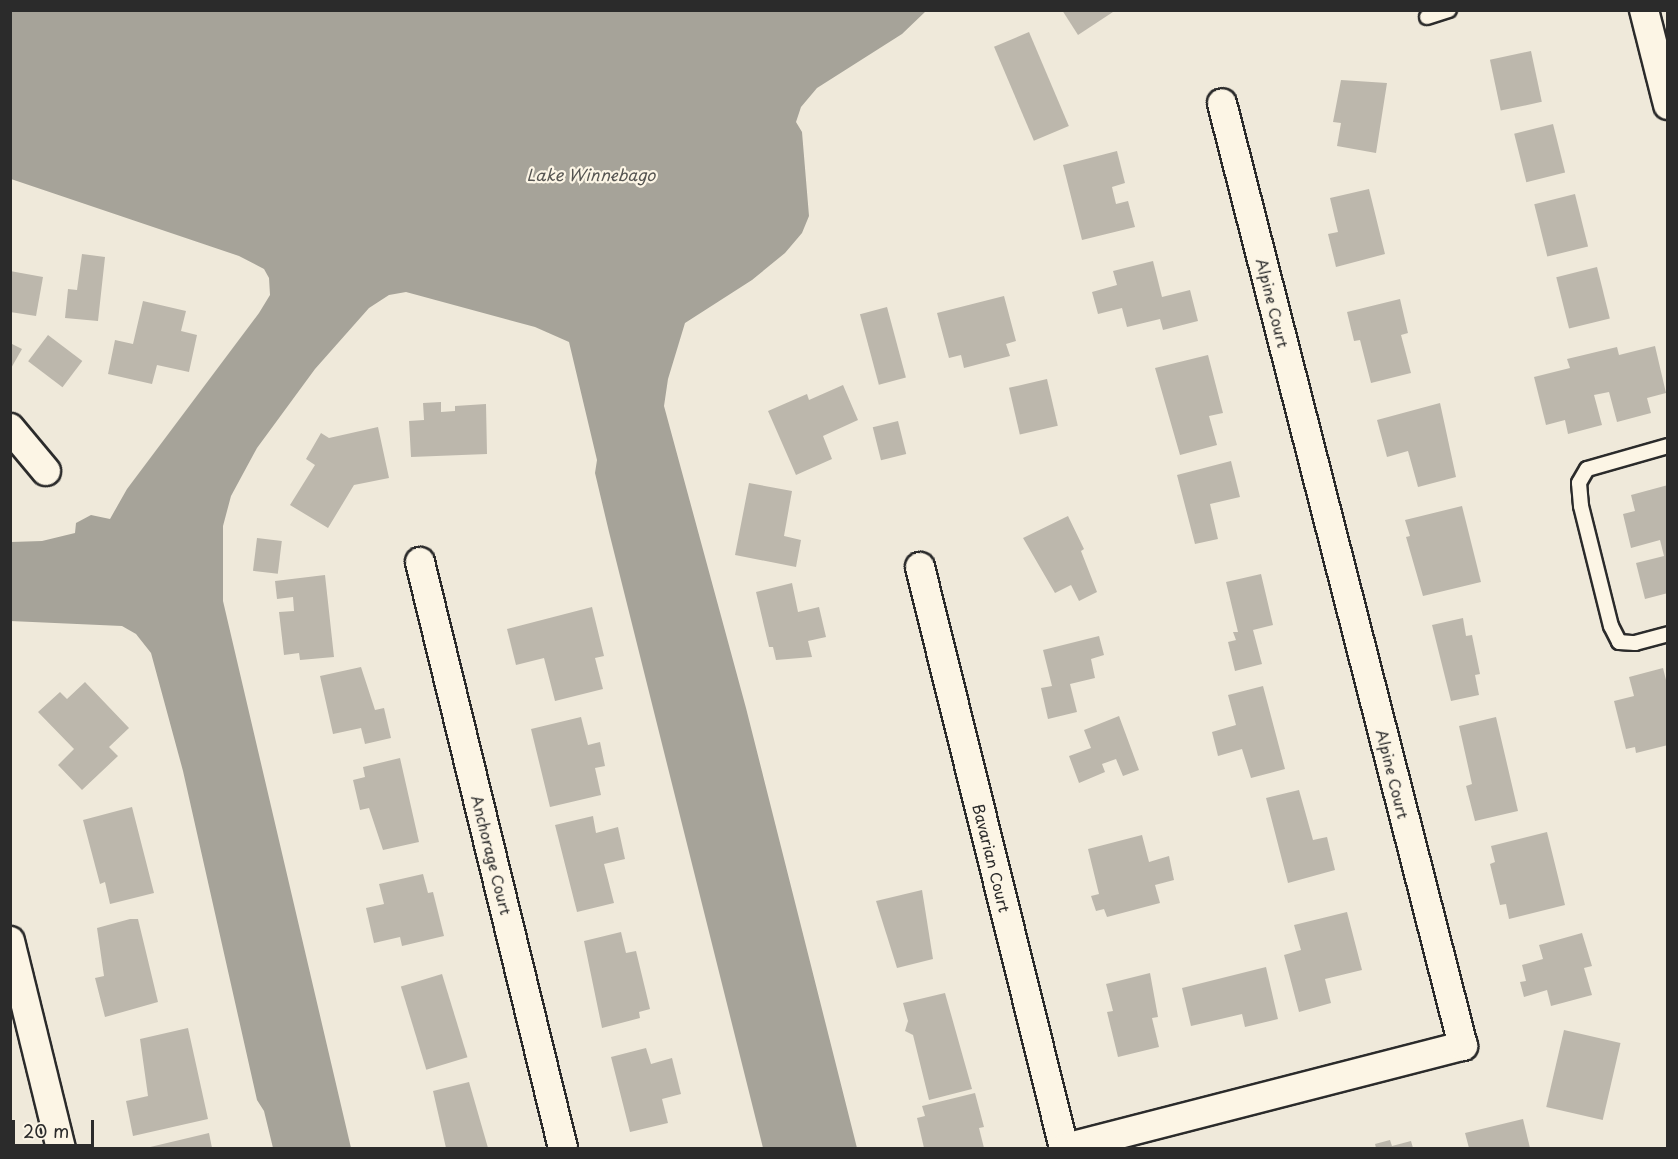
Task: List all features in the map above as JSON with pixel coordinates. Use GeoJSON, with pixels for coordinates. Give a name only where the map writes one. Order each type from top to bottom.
{"type":"FeatureCollection","features":[{"type":"Feature","properties":{"kind":"street"},"geometry":{"type":"LineString","coordinates":[[1644,10],[1668,105]]}},
{"type":"Feature","properties":{"kind":"street","name":"Alpine Court"},"geometry":{"type":"LineString","coordinates":[[1064,1149],[1463,1046],[1221,103]]}},
{"type":"Feature","properties":{"kind":"street"},"geometry":{"type":"LineString","coordinates":[[10,428],[46,471]]}},
{"type":"Feature","properties":{"kind":"street","name":"Anchorage Court"},"geometry":{"type":"LineString","coordinates":[[420,562],[563,1149]]}},
{"type":"Feature","properties":{"kind":"street","name":"Bavarian Court"},"geometry":{"type":"LineString","coordinates":[[920,567],[1064,1149]]}},
{"type":"Feature","properties":{"kind":"street"},"geometry":{"type":"LineString","coordinates":[[10,941],[61,1149]]}},
{"type":"Feature","properties":{"kind":"lane"},"geometry":{"type":"LineString","coordinates":[[1427,17],[1449,10]]}},
{"type":"Feature","properties":{"kind":"lane"},"geometry":{"type":"LineString","coordinates":[[1668,446],[1587,469],[1579,483],[1581,506],[1608,615],[1619,642],[1635,643],[1668,634]]}},
{"type":"Feature","properties":{"kind":"water","name":"Lake Winnebago"},"geometry":{"type":"Polygon","coordinates":[[[11,10],[926,11],[902,34],[817,88],[801,107],[796,122],[802,132],[809,216],[802,233],[785,253],[752,280],[685,323],[668,379],[664,406],[746,708],[857,1148],[763,1148],[609,532],[595,473],[597,460],[569,342],[535,327],[406,292],[389,295],[369,308],[315,369],[257,448],[231,496],[223,526],[223,601],[351,1148],[273,1148],[264,1111],[257,1100],[183,771],[151,653],[136,634],[122,626],[10,621],[11,542],[42,541],[75,533],[76,523],[91,515],[110,519],[127,489],[259,313],[270,295],[269,278],[264,269],[239,256],[11,179],[11,10]]]}},
{"type":"Feature","properties":{"kind":"building"},"geometry":{"type":"Polygon","coordinates":[[[1062,10],[1116,10],[1078,35],[1062,10]]]}},
{"type":"Feature","properties":{"kind":"building"},"geometry":{"type":"Polygon","coordinates":[[[1029,32],[1069,126],[1034,141],[994,47],[1029,32]]]}},
{"type":"Feature","properties":{"kind":"building"},"geometry":{"type":"Polygon","coordinates":[[[1531,51],[1542,102],[1501,111],[1490,60],[1531,51]]]}},
{"type":"Feature","properties":{"kind":"building"},"geometry":{"type":"Polygon","coordinates":[[[1341,80],[1387,83],[1376,153],[1337,146],[1341,123],[1333,122],[1341,80]]]}},
{"type":"Feature","properties":{"kind":"building"},"geometry":{"type":"Polygon","coordinates":[[[1553,124],[1565,173],[1526,182],[1514,134],[1553,124]]]}},
{"type":"Feature","properties":{"kind":"building"},"geometry":{"type":"Polygon","coordinates":[[[1117,151],[1125,183],[1112,187],[1116,204],[1128,201],[1135,227],[1082,240],[1063,165],[1117,151]]]}},
{"type":"Feature","properties":{"kind":"building"},"geometry":{"type":"Polygon","coordinates":[[[1369,189],[1385,254],[1336,267],[1328,234],[1338,232],[1330,198],[1369,189]]]}},
{"type":"Feature","properties":{"kind":"building"},"geometry":{"type":"Polygon","coordinates":[[[1575,194],[1588,246],[1547,257],[1534,204],[1575,194]]]}},
{"type":"Feature","properties":{"kind":"building"},"geometry":{"type":"Polygon","coordinates":[[[82,254],[105,257],[98,321],[65,318],[68,289],[77,290],[82,254]]]}},
{"type":"Feature","properties":{"kind":"building"},"geometry":{"type":"Polygon","coordinates":[[[1153,261],[1162,297],[1190,290],[1198,321],[1163,330],[1160,319],[1127,327],[1122,308],[1098,314],[1092,292],[1117,285],[1113,271],[1153,261]]]}},
{"type":"Feature","properties":{"kind":"building"},"geometry":{"type":"Polygon","coordinates":[[[1597,267],[1610,318],[1569,329],[1556,277],[1597,267]]]}},
{"type":"Feature","properties":{"kind":"building"},"geometry":{"type":"Polygon","coordinates":[[[10,271],[43,277],[36,316],[10,312],[10,271]]]}},
{"type":"Feature","properties":{"kind":"building"},"geometry":{"type":"Polygon","coordinates":[[[1004,296],[1016,341],[1006,344],[1010,356],[964,368],[961,355],[949,358],[937,313],[1004,296]]]}},
{"type":"Feature","properties":{"kind":"building"},"geometry":{"type":"Polygon","coordinates":[[[1400,299],[1408,333],[1401,335],[1411,373],[1371,383],[1360,340],[1354,341],[1347,312],[1400,299]]]}},
{"type":"Feature","properties":{"kind":"building"},"geometry":{"type":"Polygon","coordinates":[[[143,301],[186,311],[181,331],[197,335],[189,372],[157,365],[152,384],[108,374],[115,340],[133,344],[143,301]]]}},
{"type":"Feature","properties":{"kind":"building"},"geometry":{"type":"Polygon","coordinates":[[[887,307],[906,378],[879,385],[860,314],[887,307]]]}},
{"type":"Feature","properties":{"kind":"building"},"geometry":{"type":"Polygon","coordinates":[[[48,335],[82,361],[62,387],[28,361],[48,335]]]}},
{"type":"Feature","properties":{"kind":"building"},"geometry":{"type":"Polygon","coordinates":[[[10,343],[22,349],[10,370],[10,343]]]}},
{"type":"Feature","properties":{"kind":"building"},"geometry":{"type":"Polygon","coordinates":[[[1655,346],[1666,393],[1647,398],[1651,413],[1617,422],[1609,392],[1594,395],[1602,425],[1568,434],[1565,420],[1546,425],[1534,377],[1570,368],[1567,359],[1617,347],[1619,355],[1655,346]]]}},
{"type":"Feature","properties":{"kind":"building"},"geometry":{"type":"Polygon","coordinates":[[[1208,355],[1223,413],[1209,416],[1217,445],[1180,455],[1155,368],[1208,355]]]}},
{"type":"Feature","properties":{"kind":"building"},"geometry":{"type":"Polygon","coordinates":[[[1047,379],[1058,426],[1020,435],[1009,388],[1047,379]]]}},
{"type":"Feature","properties":{"kind":"building"},"geometry":{"type":"Polygon","coordinates":[[[843,385],[858,420],[823,436],[832,459],[796,475],[768,411],[807,394],[809,400],[843,385]]]}},
{"type":"Feature","properties":{"kind":"building"},"geometry":{"type":"Polygon","coordinates":[[[441,402],[441,412],[455,411],[455,406],[486,404],[487,454],[411,457],[409,421],[424,420],[423,403],[441,402]]]}},
{"type":"Feature","properties":{"kind":"building"},"geometry":{"type":"Polygon","coordinates":[[[1440,403],[1456,477],[1418,487],[1408,451],[1387,457],[1377,420],[1440,403]]]}},
{"type":"Feature","properties":{"kind":"building"},"geometry":{"type":"Polygon","coordinates":[[[898,421],[906,454],[881,460],[873,427],[898,421]]]}},
{"type":"Feature","properties":{"kind":"building"},"geometry":{"type":"Polygon","coordinates":[[[378,427],[389,478],[354,485],[328,528],[290,505],[315,465],[306,459],[321,433],[329,438],[378,427]]]}},
{"type":"Feature","properties":{"kind":"building"},"geometry":{"type":"Polygon","coordinates":[[[1231,461],[1240,497],[1210,504],[1218,539],[1195,544],[1177,475],[1231,461]]]}},
{"type":"Feature","properties":{"kind":"building"},"geometry":{"type":"Polygon","coordinates":[[[749,483],[792,491],[784,536],[801,540],[796,567],[735,555],[749,483]]]}},
{"type":"Feature","properties":{"kind":"building"},"geometry":{"type":"Polygon","coordinates":[[[1668,485],[1668,593],[1645,599],[1636,563],[1664,556],[1660,540],[1631,548],[1623,514],[1635,511],[1631,495],[1668,485]]]}},
{"type":"Feature","properties":{"kind":"building"},"geometry":{"type":"Polygon","coordinates":[[[1462,506],[1481,582],[1423,596],[1406,537],[1410,536],[1405,520],[1462,506]]]}},
{"type":"Feature","properties":{"kind":"building"},"geometry":{"type":"Polygon","coordinates":[[[1068,516],[1084,549],[1081,551],[1097,592],[1079,601],[1071,585],[1055,593],[1023,538],[1068,516]]]}},
{"type":"Feature","properties":{"kind":"building"},"geometry":{"type":"Polygon","coordinates":[[[257,538],[282,541],[278,574],[253,571],[257,538]]]}},
{"type":"Feature","properties":{"kind":"building"},"geometry":{"type":"Polygon","coordinates":[[[1261,574],[1273,625],[1253,630],[1262,664],[1235,671],[1228,642],[1236,640],[1233,632],[1238,632],[1226,582],[1261,574]]]}},
{"type":"Feature","properties":{"kind":"building"},"geometry":{"type":"Polygon","coordinates":[[[325,575],[334,657],[300,660],[299,653],[284,655],[279,612],[294,611],[293,597],[277,599],[275,581],[325,575]]]}},
{"type":"Feature","properties":{"kind":"building"},"geometry":{"type":"Polygon","coordinates":[[[792,583],[798,612],[819,607],[826,637],[808,641],[812,657],[776,660],[773,647],[769,647],[756,592],[792,583]]]}},
{"type":"Feature","properties":{"kind":"building"},"geometry":{"type":"Polygon","coordinates":[[[592,607],[604,656],[595,658],[603,689],[555,701],[544,658],[516,665],[507,629],[592,607]]]}},
{"type":"Feature","properties":{"kind":"building"},"geometry":{"type":"Polygon","coordinates":[[[1463,618],[1466,636],[1472,635],[1480,674],[1475,675],[1479,695],[1451,701],[1432,625],[1463,618]]]}},
{"type":"Feature","properties":{"kind":"building"},"geometry":{"type":"Polygon","coordinates":[[[1099,636],[1104,655],[1091,659],[1095,678],[1070,684],[1077,712],[1048,719],[1041,688],[1052,686],[1043,650],[1099,636]]]}},
{"type":"Feature","properties":{"kind":"building"},"geometry":{"type":"Polygon","coordinates":[[[361,667],[375,710],[384,708],[391,738],[365,744],[361,728],[333,734],[320,676],[361,667]]]}},
{"type":"Feature","properties":{"kind":"building"},"geometry":{"type":"Polygon","coordinates":[[[1663,668],[1668,688],[1668,745],[1636,753],[1635,747],[1626,749],[1614,701],[1634,696],[1629,677],[1663,668]]]}},
{"type":"Feature","properties":{"kind":"building"},"geometry":{"type":"Polygon","coordinates":[[[85,682],[129,728],[109,747],[118,756],[82,790],[58,765],[74,749],[38,712],[60,692],[67,699],[85,682]]]}},
{"type":"Feature","properties":{"kind":"building"},"geometry":{"type":"Polygon","coordinates":[[[1263,686],[1285,769],[1251,778],[1242,749],[1218,756],[1212,732],[1236,725],[1228,695],[1263,686]]]}},
{"type":"Feature","properties":{"kind":"building"},"geometry":{"type":"Polygon","coordinates":[[[1119,716],[1139,770],[1123,776],[1116,759],[1102,764],[1105,772],[1079,783],[1069,756],[1091,748],[1084,730],[1119,716]]]}},
{"type":"Feature","properties":{"kind":"building"},"geometry":{"type":"Polygon","coordinates":[[[581,717],[588,745],[600,742],[605,766],[595,768],[601,795],[550,807],[531,729],[581,717]]]}},
{"type":"Feature","properties":{"kind":"building"},"geometry":{"type":"Polygon","coordinates":[[[1496,717],[1518,811],[1475,821],[1466,786],[1472,784],[1459,726],[1496,717]]]}},
{"type":"Feature","properties":{"kind":"building"},"geometry":{"type":"Polygon","coordinates":[[[400,758],[419,842],[383,850],[369,808],[360,810],[353,780],[365,777],[363,767],[400,758]]]}},
{"type":"Feature","properties":{"kind":"building"},"geometry":{"type":"Polygon","coordinates":[[[1299,790],[1313,840],[1327,837],[1335,870],[1288,883],[1266,798],[1299,790]]]}},
{"type":"Feature","properties":{"kind":"building"},"geometry":{"type":"Polygon","coordinates":[[[132,807],[154,893],[110,904],[105,882],[100,884],[83,820],[132,807]]]}},
{"type":"Feature","properties":{"kind":"building"},"geometry":{"type":"Polygon","coordinates":[[[593,816],[596,833],[618,827],[625,859],[604,864],[614,903],[577,912],[555,825],[593,816]]]}},
{"type":"Feature","properties":{"kind":"building"},"geometry":{"type":"Polygon","coordinates":[[[1547,832],[1565,905],[1509,919],[1506,904],[1500,905],[1490,864],[1495,862],[1491,846],[1547,832]]]}},
{"type":"Feature","properties":{"kind":"building"},"geometry":{"type":"Polygon","coordinates":[[[1142,835],[1149,862],[1169,856],[1174,880],[1155,885],[1160,903],[1107,917],[1104,909],[1096,911],[1091,896],[1099,894],[1088,849],[1142,835]]]}},
{"type":"Feature","properties":{"kind":"building"},"geometry":{"type":"Polygon","coordinates":[[[423,874],[428,893],[433,892],[444,936],[402,946],[400,937],[374,943],[366,908],[384,904],[379,884],[423,874]]]}},
{"type":"Feature","properties":{"kind":"building"},"geometry":{"type":"Polygon","coordinates":[[[922,890],[933,959],[897,968],[876,901],[922,890]]]}},
{"type":"Feature","properties":{"kind":"building"},"geometry":{"type":"Polygon","coordinates":[[[1347,912],[1362,970],[1325,979],[1331,1003],[1299,1012],[1284,955],[1301,950],[1294,925],[1347,912]]]}},
{"type":"Feature","properties":{"kind":"building"},"geometry":{"type":"Polygon","coordinates":[[[138,919],[158,1002],[105,1017],[95,978],[104,976],[97,928],[138,919]]]}},
{"type":"Feature","properties":{"kind":"building"},"geometry":{"type":"Polygon","coordinates":[[[621,932],[626,953],[636,951],[650,1009],[639,1012],[640,1018],[602,1028],[584,941],[621,932]]]}},
{"type":"Feature","properties":{"kind":"building"},"geometry":{"type":"Polygon","coordinates":[[[1582,933],[1592,966],[1584,968],[1592,995],[1551,1006],[1547,990],[1524,997],[1520,982],[1526,981],[1522,965],[1543,959],[1539,945],[1582,933]]]}},
{"type":"Feature","properties":{"kind":"building"},"geometry":{"type":"Polygon","coordinates":[[[1266,967],[1278,1019],[1245,1027],[1242,1014],[1191,1026],[1182,988],[1266,967]]]}},
{"type":"Feature","properties":{"kind":"building"},"geometry":{"type":"Polygon","coordinates":[[[1150,973],[1158,1017],[1152,1018],[1159,1047],[1118,1057],[1107,1012],[1113,1011],[1106,984],[1150,973]]]}},
{"type":"Feature","properties":{"kind":"building"},"geometry":{"type":"Polygon","coordinates":[[[442,974],[467,1057],[426,1070],[401,987],[442,974]]]}},
{"type":"Feature","properties":{"kind":"building"},"geometry":{"type":"Polygon","coordinates":[[[945,993],[972,1089],[929,1100],[913,1035],[905,1031],[908,1021],[903,1003],[945,993]]]}},
{"type":"Feature","properties":{"kind":"building"},"geometry":{"type":"Polygon","coordinates":[[[188,1028],[208,1119],[133,1136],[126,1101],[148,1096],[140,1039],[188,1028]]]}},
{"type":"Feature","properties":{"kind":"building"},"geometry":{"type":"Polygon","coordinates":[[[1564,1030],[1621,1043],[1603,1120],[1546,1107],[1564,1030]]]}},
{"type":"Feature","properties":{"kind":"building"},"geometry":{"type":"Polygon","coordinates":[[[646,1048],[651,1064],[672,1058],[681,1094],[662,1099],[668,1123],[630,1132],[611,1057],[646,1048]]]}},
{"type":"Feature","properties":{"kind":"building"},"geometry":{"type":"Polygon","coordinates":[[[469,1082],[488,1148],[446,1148],[433,1091],[469,1082]]]}},
{"type":"Feature","properties":{"kind":"building"},"geometry":{"type":"Polygon","coordinates":[[[975,1093],[984,1127],[979,1128],[984,1148],[924,1148],[917,1118],[925,1116],[922,1106],[975,1093]]]}},
{"type":"Feature","properties":{"kind":"building"},"geometry":{"type":"Polygon","coordinates":[[[1523,1119],[1530,1148],[1469,1148],[1465,1133],[1523,1119]]]}},
{"type":"Feature","properties":{"kind":"building"},"geometry":{"type":"Polygon","coordinates":[[[209,1133],[212,1148],[146,1148],[209,1133]]]}},
{"type":"Feature","properties":{"kind":"building"},"geometry":{"type":"Polygon","coordinates":[[[1390,1140],[1392,1146],[1411,1141],[1413,1148],[1376,1148],[1375,1144],[1390,1140]]]}}]}
